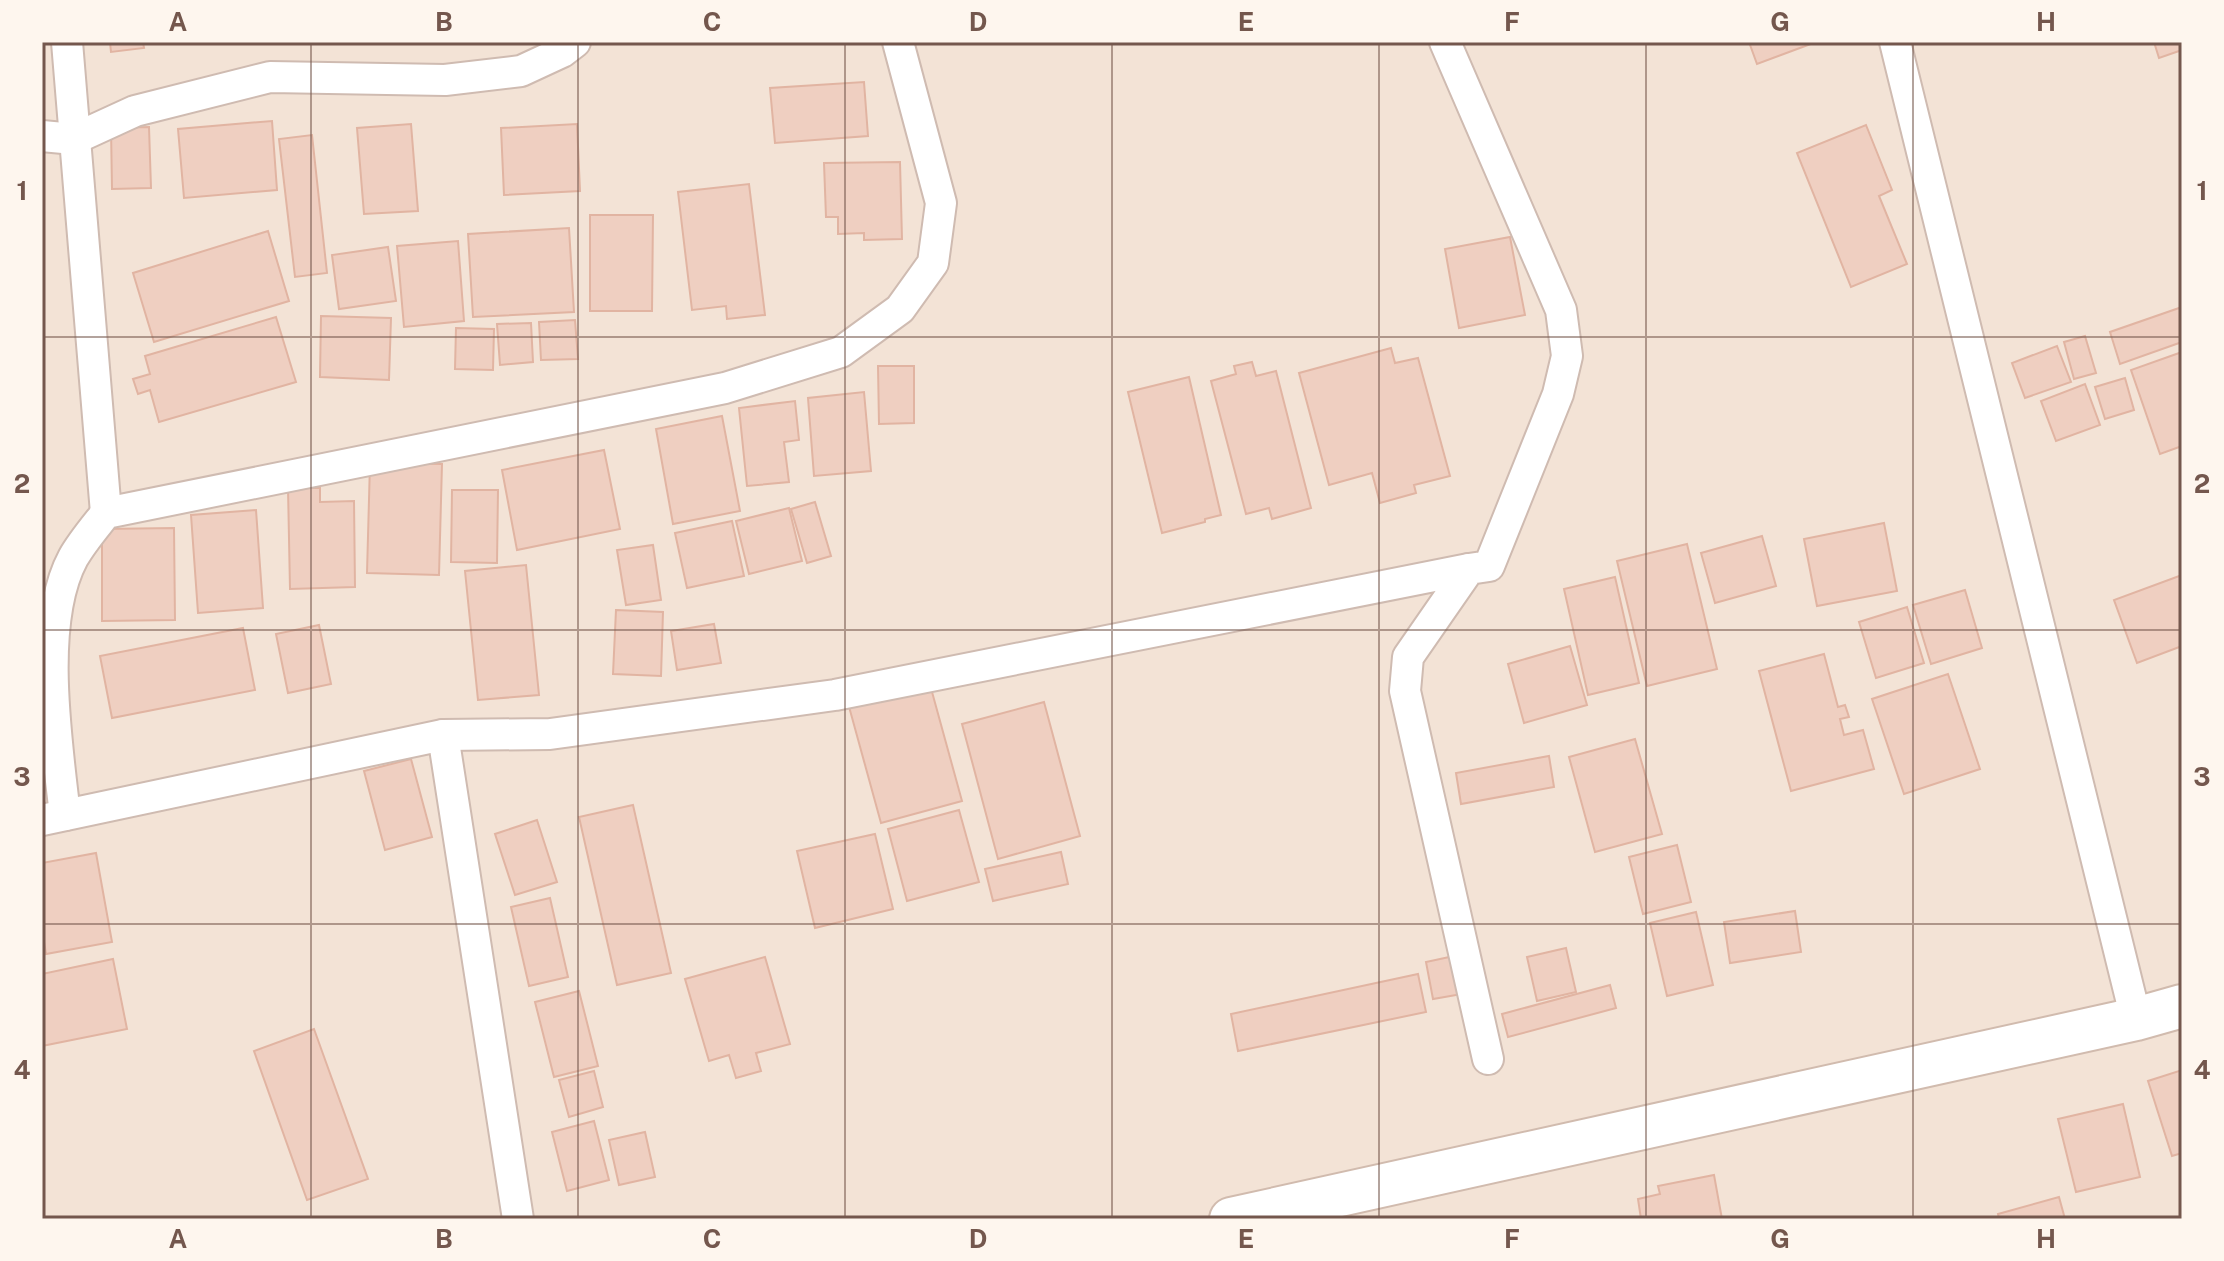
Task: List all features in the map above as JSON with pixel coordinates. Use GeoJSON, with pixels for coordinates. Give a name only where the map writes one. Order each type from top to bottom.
{"type":"FeatureCollection","features":[{"type":"Feature","properties":{"kind":"main road"},"geometry":{"type":"LineString","coordinates":[[1231,1219],[2136,1019],[2182,1006]]}},
{"type":"Feature","properties":{"kind":"street"},"geometry":{"type":"LineString","coordinates":[[67,42],[106,513],[72,559],[57,610],[52,705],[53,818],[443,735],[550,734],[835,695],[1489,566],[1558,394],[1567,356],[1561,310],[1445,42]]}},
{"type":"Feature","properties":{"kind":"street"},"geometry":{"type":"LineString","coordinates":[[42,136],[74,139],[135,111],[270,77],[445,80],[521,71],[562,52],[575,42]]}},
{"type":"Feature","properties":{"kind":"street"},"geometry":{"type":"LineString","coordinates":[[106,513],[725,388],[841,352],[900,309],[933,263],[941,203],[898,42]]}},
{"type":"Feature","properties":{"kind":"street"},"geometry":{"type":"LineString","coordinates":[[1895,42],[2136,1019]]}},
{"type":"Feature","properties":{"kind":"street"},"geometry":{"type":"LineString","coordinates":[[1469,569],[1408,657],[1405,691],[1488,1059]]}},
{"type":"Feature","properties":{"kind":"street"},"geometry":{"type":"LineString","coordinates":[[443,735],[518,1219]]}},
{"type":"Feature","properties":{"kind":"shaded area"},"geometry":{"type":"Polygon","coordinates":[[[42,42],[2182,42],[2182,1219],[42,1219],[42,42]]]}},
{"type":"Feature","properties":{"kind":"building"},"geometry":{"type":"Polygon","coordinates":[[[110,42],[143,42],[144,48],[111,52],[110,42]]]}},
{"type":"Feature","properties":{"kind":"building"},"geometry":{"type":"Polygon","coordinates":[[[1749,42],[1816,42],[1757,64],[1749,42]]]}},
{"type":"Feature","properties":{"kind":"building"},"geometry":{"type":"Polygon","coordinates":[[[2154,42],[2182,42],[2182,50],[2159,58],[2154,42]]]}},
{"type":"Feature","properties":{"kind":"building"},"geometry":{"type":"Polygon","coordinates":[[[864,82],[868,136],[775,143],[770,88],[864,82]]]}},
{"type":"Feature","properties":{"kind":"building"},"geometry":{"type":"Polygon","coordinates":[[[272,121],[277,190],[184,198],[178,129],[272,121]]]}},
{"type":"Feature","properties":{"kind":"building"},"geometry":{"type":"Polygon","coordinates":[[[411,124],[418,211],[364,214],[357,128],[411,124]]]}},
{"type":"Feature","properties":{"kind":"building"},"geometry":{"type":"Polygon","coordinates":[[[577,124],[580,191],[504,195],[501,128],[577,124]]]}},
{"type":"Feature","properties":{"kind":"building"},"geometry":{"type":"Polygon","coordinates":[[[1866,125],[1892,190],[1879,196],[1907,264],[1851,287],[1797,153],[1866,125]]]}},
{"type":"Feature","properties":{"kind":"building"},"geometry":{"type":"Polygon","coordinates":[[[149,127],[151,188],[112,189],[111,128],[149,127]]]}},
{"type":"Feature","properties":{"kind":"building"},"geometry":{"type":"Polygon","coordinates":[[[312,135],[327,273],[295,277],[279,139],[312,135]]]}},
{"type":"Feature","properties":{"kind":"building"},"geometry":{"type":"Polygon","coordinates":[[[900,162],[902,239],[864,240],[864,233],[838,234],[838,217],[826,217],[824,163],[900,162]]]}},
{"type":"Feature","properties":{"kind":"building"},"geometry":{"type":"Polygon","coordinates":[[[749,184],[765,315],[727,319],[726,306],[692,310],[678,192],[749,184]]]}},
{"type":"Feature","properties":{"kind":"building"},"geometry":{"type":"Polygon","coordinates":[[[590,215],[653,215],[652,311],[590,311],[590,215]]]}},
{"type":"Feature","properties":{"kind":"building"},"geometry":{"type":"Polygon","coordinates":[[[569,228],[574,312],[473,317],[468,234],[569,228]]]}},
{"type":"Feature","properties":{"kind":"building"},"geometry":{"type":"Polygon","coordinates":[[[268,231],[289,301],[154,342],[133,273],[268,231]]]}},
{"type":"Feature","properties":{"kind":"building"},"geometry":{"type":"Polygon","coordinates":[[[1510,237],[1525,315],[1459,328],[1445,249],[1510,237]]]}},
{"type":"Feature","properties":{"kind":"building"},"geometry":{"type":"Polygon","coordinates":[[[458,241],[464,321],[404,327],[397,246],[458,241]]]}},
{"type":"Feature","properties":{"kind":"building"},"geometry":{"type":"Polygon","coordinates":[[[388,247],[396,301],[339,309],[332,255],[388,247]]]}},
{"type":"Feature","properties":{"kind":"building"},"geometry":{"type":"Polygon","coordinates":[[[2182,307],[2182,342],[2120,364],[2110,332],[2182,307]]]}},
{"type":"Feature","properties":{"kind":"building"},"geometry":{"type":"Polygon","coordinates":[[[321,316],[391,318],[389,380],[320,377],[321,316]]]}},
{"type":"Feature","properties":{"kind":"building"},"geometry":{"type":"Polygon","coordinates":[[[276,317],[296,382],[159,422],[150,390],[138,394],[133,379],[150,374],[145,356],[276,317]]]}},
{"type":"Feature","properties":{"kind":"building"},"geometry":{"type":"Polygon","coordinates":[[[575,320],[578,359],[541,360],[539,322],[575,320]]]}},
{"type":"Feature","properties":{"kind":"building"},"geometry":{"type":"Polygon","coordinates":[[[531,323],[533,362],[500,365],[497,324],[531,323]]]}},
{"type":"Feature","properties":{"kind":"building"},"geometry":{"type":"Polygon","coordinates":[[[456,328],[494,329],[493,370],[455,369],[456,328]]]}},
{"type":"Feature","properties":{"kind":"building"},"geometry":{"type":"Polygon","coordinates":[[[2085,336],[2096,373],[2074,379],[2064,342],[2085,336]]]}},
{"type":"Feature","properties":{"kind":"building"},"geometry":{"type":"Polygon","coordinates":[[[2057,346],[2071,382],[2025,398],[2012,363],[2057,346]]]}},
{"type":"Feature","properties":{"kind":"building"},"geometry":{"type":"Polygon","coordinates":[[[1391,348],[1395,363],[1418,358],[1450,476],[1414,485],[1416,493],[1380,503],[1372,473],[1329,485],[1299,373],[1391,348]]]}},
{"type":"Feature","properties":{"kind":"building"},"geometry":{"type":"Polygon","coordinates":[[[2182,352],[2182,446],[2160,454],[2131,370],[2182,352]]]}},
{"type":"Feature","properties":{"kind":"building"},"geometry":{"type":"Polygon","coordinates":[[[1252,362],[1256,376],[1276,371],[1311,508],[1272,519],[1269,508],[1246,514],[1211,381],[1236,374],[1234,366],[1252,362]]]}},
{"type":"Feature","properties":{"kind":"building"},"geometry":{"type":"Polygon","coordinates":[[[878,366],[914,366],[914,423],[879,424],[878,366]]]}},
{"type":"Feature","properties":{"kind":"building"},"geometry":{"type":"Polygon","coordinates":[[[1189,377],[1221,515],[1162,533],[1128,392],[1189,377]]]}},
{"type":"Feature","properties":{"kind":"building"},"geometry":{"type":"Polygon","coordinates":[[[2125,378],[2134,410],[2105,419],[2095,387],[2125,378]]]}},
{"type":"Feature","properties":{"kind":"building"},"geometry":{"type":"Polygon","coordinates":[[[2085,384],[2100,425],[2056,441],[2041,401],[2085,384]]]}},
{"type":"Feature","properties":{"kind":"building"},"geometry":{"type":"Polygon","coordinates":[[[864,392],[871,471],[814,476],[808,398],[864,392]]]}},
{"type":"Feature","properties":{"kind":"building"},"geometry":{"type":"Polygon","coordinates":[[[795,401],[799,440],[784,442],[789,482],[747,486],[739,408],[795,401]]]}},
{"type":"Feature","properties":{"kind":"building"},"geometry":{"type":"Polygon","coordinates":[[[722,416],[740,511],[673,524],[656,429],[722,416]]]}},
{"type":"Feature","properties":{"kind":"building"},"geometry":{"type":"Polygon","coordinates":[[[604,450],[620,529],[517,550],[502,470],[604,450]]]}},
{"type":"Feature","properties":{"kind":"building"},"geometry":{"type":"Polygon","coordinates":[[[370,463],[442,464],[439,575],[367,573],[370,463]]]}},
{"type":"Feature","properties":{"kind":"building"},"geometry":{"type":"Polygon","coordinates":[[[288,488],[320,488],[320,502],[354,501],[355,587],[290,589],[288,488]]]}},
{"type":"Feature","properties":{"kind":"building"},"geometry":{"type":"Polygon","coordinates":[[[452,490],[498,490],[497,563],[451,562],[452,490]]]}},
{"type":"Feature","properties":{"kind":"building"},"geometry":{"type":"Polygon","coordinates":[[[815,502],[831,556],[807,563],[791,509],[815,502]]]}},
{"type":"Feature","properties":{"kind":"building"},"geometry":{"type":"Polygon","coordinates":[[[789,508],[802,561],[749,574],[736,521],[789,508]]]}},
{"type":"Feature","properties":{"kind":"building"},"geometry":{"type":"Polygon","coordinates":[[[256,510],[263,608],[198,613],[191,515],[256,510]]]}},
{"type":"Feature","properties":{"kind":"building"},"geometry":{"type":"Polygon","coordinates":[[[732,521],[744,576],[687,588],[675,533],[732,521]]]}},
{"type":"Feature","properties":{"kind":"building"},"geometry":{"type":"Polygon","coordinates":[[[1884,523],[1897,591],[1817,606],[1804,539],[1884,523]]]}},
{"type":"Feature","properties":{"kind":"building"},"geometry":{"type":"Polygon","coordinates":[[[174,528],[175,620],[102,621],[102,529],[174,528]]]}},
{"type":"Feature","properties":{"kind":"building"},"geometry":{"type":"Polygon","coordinates":[[[1762,536],[1776,586],[1715,603],[1701,553],[1762,536]]]}},
{"type":"Feature","properties":{"kind":"building"},"geometry":{"type":"Polygon","coordinates":[[[1687,544],[1717,669],[1647,686],[1617,561],[1687,544]]]}},
{"type":"Feature","properties":{"kind":"building"},"geometry":{"type":"Polygon","coordinates":[[[653,545],[661,600],[626,605],[617,550],[653,545]]]}},
{"type":"Feature","properties":{"kind":"building"},"geometry":{"type":"Polygon","coordinates":[[[526,565],[539,695],[478,700],[465,571],[526,565]]]}},
{"type":"Feature","properties":{"kind":"building"},"geometry":{"type":"Polygon","coordinates":[[[2182,575],[2182,646],[2137,663],[2114,600],[2182,575]]]}},
{"type":"Feature","properties":{"kind":"building"},"geometry":{"type":"Polygon","coordinates":[[[1615,577],[1639,683],[1588,695],[1564,589],[1615,577]]]}},
{"type":"Feature","properties":{"kind":"building"},"geometry":{"type":"Polygon","coordinates":[[[1965,590],[1982,648],[1931,664],[1913,605],[1965,590]]]}},
{"type":"Feature","properties":{"kind":"building"},"geometry":{"type":"Polygon","coordinates":[[[1907,607],[1924,663],[1876,678],[1859,622],[1907,607]]]}},
{"type":"Feature","properties":{"kind":"building"},"geometry":{"type":"Polygon","coordinates":[[[616,610],[663,612],[661,676],[613,674],[616,610]]]}},
{"type":"Feature","properties":{"kind":"building"},"geometry":{"type":"Polygon","coordinates":[[[714,624],[721,663],[677,670],[671,631],[714,624]]]}},
{"type":"Feature","properties":{"kind":"building"},"geometry":{"type":"Polygon","coordinates":[[[319,625],[331,684],[288,693],[276,634],[319,625]]]}},
{"type":"Feature","properties":{"kind":"building"},"geometry":{"type":"Polygon","coordinates":[[[243,628],[255,690],[112,718],[100,656],[243,628]]]}},
{"type":"Feature","properties":{"kind":"building"},"geometry":{"type":"Polygon","coordinates":[[[1570,646],[1587,705],[1524,723],[1508,664],[1570,646]]]}},
{"type":"Feature","properties":{"kind":"building"},"geometry":{"type":"Polygon","coordinates":[[[1824,654],[1838,707],[1845,705],[1849,717],[1840,719],[1844,735],[1863,730],[1874,769],[1791,791],[1759,671],[1824,654]]]}},
{"type":"Feature","properties":{"kind":"building"},"geometry":{"type":"Polygon","coordinates":[[[1948,674],[1980,769],[1904,794],[1872,699],[1948,674]]]}},
{"type":"Feature","properties":{"kind":"building"},"geometry":{"type":"Polygon","coordinates":[[[929,681],[962,801],[881,823],[848,703],[929,681]]]}},
{"type":"Feature","properties":{"kind":"building"},"geometry":{"type":"Polygon","coordinates":[[[1044,702],[1080,836],[998,859],[962,724],[1044,702]]]}},
{"type":"Feature","properties":{"kind":"building"},"geometry":{"type":"Polygon","coordinates":[[[1635,739],[1662,834],[1595,852],[1569,757],[1635,739]]]}},
{"type":"Feature","properties":{"kind":"building"},"geometry":{"type":"Polygon","coordinates":[[[1549,756],[1554,787],[1461,804],[1456,773],[1549,756]]]}},
{"type":"Feature","properties":{"kind":"building"},"geometry":{"type":"Polygon","coordinates":[[[411,759],[432,837],[385,850],[364,771],[411,759]]]}},
{"type":"Feature","properties":{"kind":"building"},"geometry":{"type":"Polygon","coordinates":[[[633,805],[671,973],[617,985],[579,817],[633,805]]]}},
{"type":"Feature","properties":{"kind":"building"},"geometry":{"type":"Polygon","coordinates":[[[959,810],[979,882],[907,901],[888,829],[959,810]]]}},
{"type":"Feature","properties":{"kind":"building"},"geometry":{"type":"Polygon","coordinates":[[[537,820],[557,882],[515,895],[495,834],[537,820]]]}},
{"type":"Feature","properties":{"kind":"building"},"geometry":{"type":"Polygon","coordinates":[[[875,834],[893,909],[815,928],[797,851],[875,834]]]}},
{"type":"Feature","properties":{"kind":"building"},"geometry":{"type":"Polygon","coordinates":[[[1677,845],[1691,902],[1643,914],[1629,857],[1677,845]]]}},
{"type":"Feature","properties":{"kind":"building"},"geometry":{"type":"Polygon","coordinates":[[[1061,852],[1068,884],[993,901],[985,869],[1061,852]]]}},
{"type":"Feature","properties":{"kind":"building"},"geometry":{"type":"Polygon","coordinates":[[[96,853],[112,942],[46,954],[42,929],[42,863],[96,853]]]}},
{"type":"Feature","properties":{"kind":"building"},"geometry":{"type":"Polygon","coordinates":[[[550,898],[568,977],[529,986],[511,907],[550,898]]]}},
{"type":"Feature","properties":{"kind":"building"},"geometry":{"type":"Polygon","coordinates":[[[1795,911],[1801,952],[1730,963],[1724,922],[1795,911]]]}},
{"type":"Feature","properties":{"kind":"building"},"geometry":{"type":"Polygon","coordinates":[[[1696,912],[1713,985],[1667,996],[1650,923],[1696,912]]]}},
{"type":"Feature","properties":{"kind":"building"},"geometry":{"type":"Polygon","coordinates":[[[1566,948],[1576,992],[1537,1001],[1527,957],[1566,948]]]}},
{"type":"Feature","properties":{"kind":"building"},"geometry":{"type":"Polygon","coordinates":[[[1454,956],[1462,994],[1433,999],[1426,962],[1454,956]]]}},
{"type":"Feature","properties":{"kind":"building"},"geometry":{"type":"Polygon","coordinates":[[[765,957],[790,1044],[756,1053],[761,1071],[736,1078],[729,1055],[709,1061],[685,979],[765,957]]]}},
{"type":"Feature","properties":{"kind":"building"},"geometry":{"type":"Polygon","coordinates":[[[113,959],[127,1029],[42,1046],[42,974],[113,959]]]}},
{"type":"Feature","properties":{"kind":"building"},"geometry":{"type":"Polygon","coordinates":[[[1418,974],[1426,1012],[1238,1051],[1231,1014],[1418,974]]]}},
{"type":"Feature","properties":{"kind":"building"},"geometry":{"type":"Polygon","coordinates":[[[1610,985],[1616,1008],[1508,1037],[1502,1014],[1610,985]]]}},
{"type":"Feature","properties":{"kind":"building"},"geometry":{"type":"Polygon","coordinates":[[[579,991],[598,1066],[554,1077],[535,1002],[579,991]]]}},
{"type":"Feature","properties":{"kind":"building"},"geometry":{"type":"Polygon","coordinates":[[[314,1029],[368,1179],[307,1200],[254,1051],[314,1029]]]}},
{"type":"Feature","properties":{"kind":"building"},"geometry":{"type":"Polygon","coordinates":[[[2182,1070],[2182,1153],[2172,1156],[2148,1081],[2182,1070]]]}},
{"type":"Feature","properties":{"kind":"building"},"geometry":{"type":"Polygon","coordinates":[[[594,1071],[603,1107],[569,1117],[559,1080],[594,1071]]]}},
{"type":"Feature","properties":{"kind":"building"},"geometry":{"type":"Polygon","coordinates":[[[2123,1104],[2140,1177],[2076,1192],[2058,1119],[2123,1104]]]}},
{"type":"Feature","properties":{"kind":"building"},"geometry":{"type":"Polygon","coordinates":[[[594,1121],[609,1180],[567,1191],[552,1132],[594,1121]]]}},
{"type":"Feature","properties":{"kind":"building"},"geometry":{"type":"Polygon","coordinates":[[[645,1132],[655,1177],[619,1185],[609,1140],[645,1132]]]}},
{"type":"Feature","properties":{"kind":"building"},"geometry":{"type":"Polygon","coordinates":[[[1714,1175],[1722,1219],[1641,1219],[1638,1199],[1660,1194],[1658,1186],[1714,1175]]]}},
{"type":"Feature","properties":{"kind":"building"},"geometry":{"type":"Polygon","coordinates":[[[2059,1197],[2065,1219],[1999,1219],[1998,1214],[2059,1197]]]}}]}
